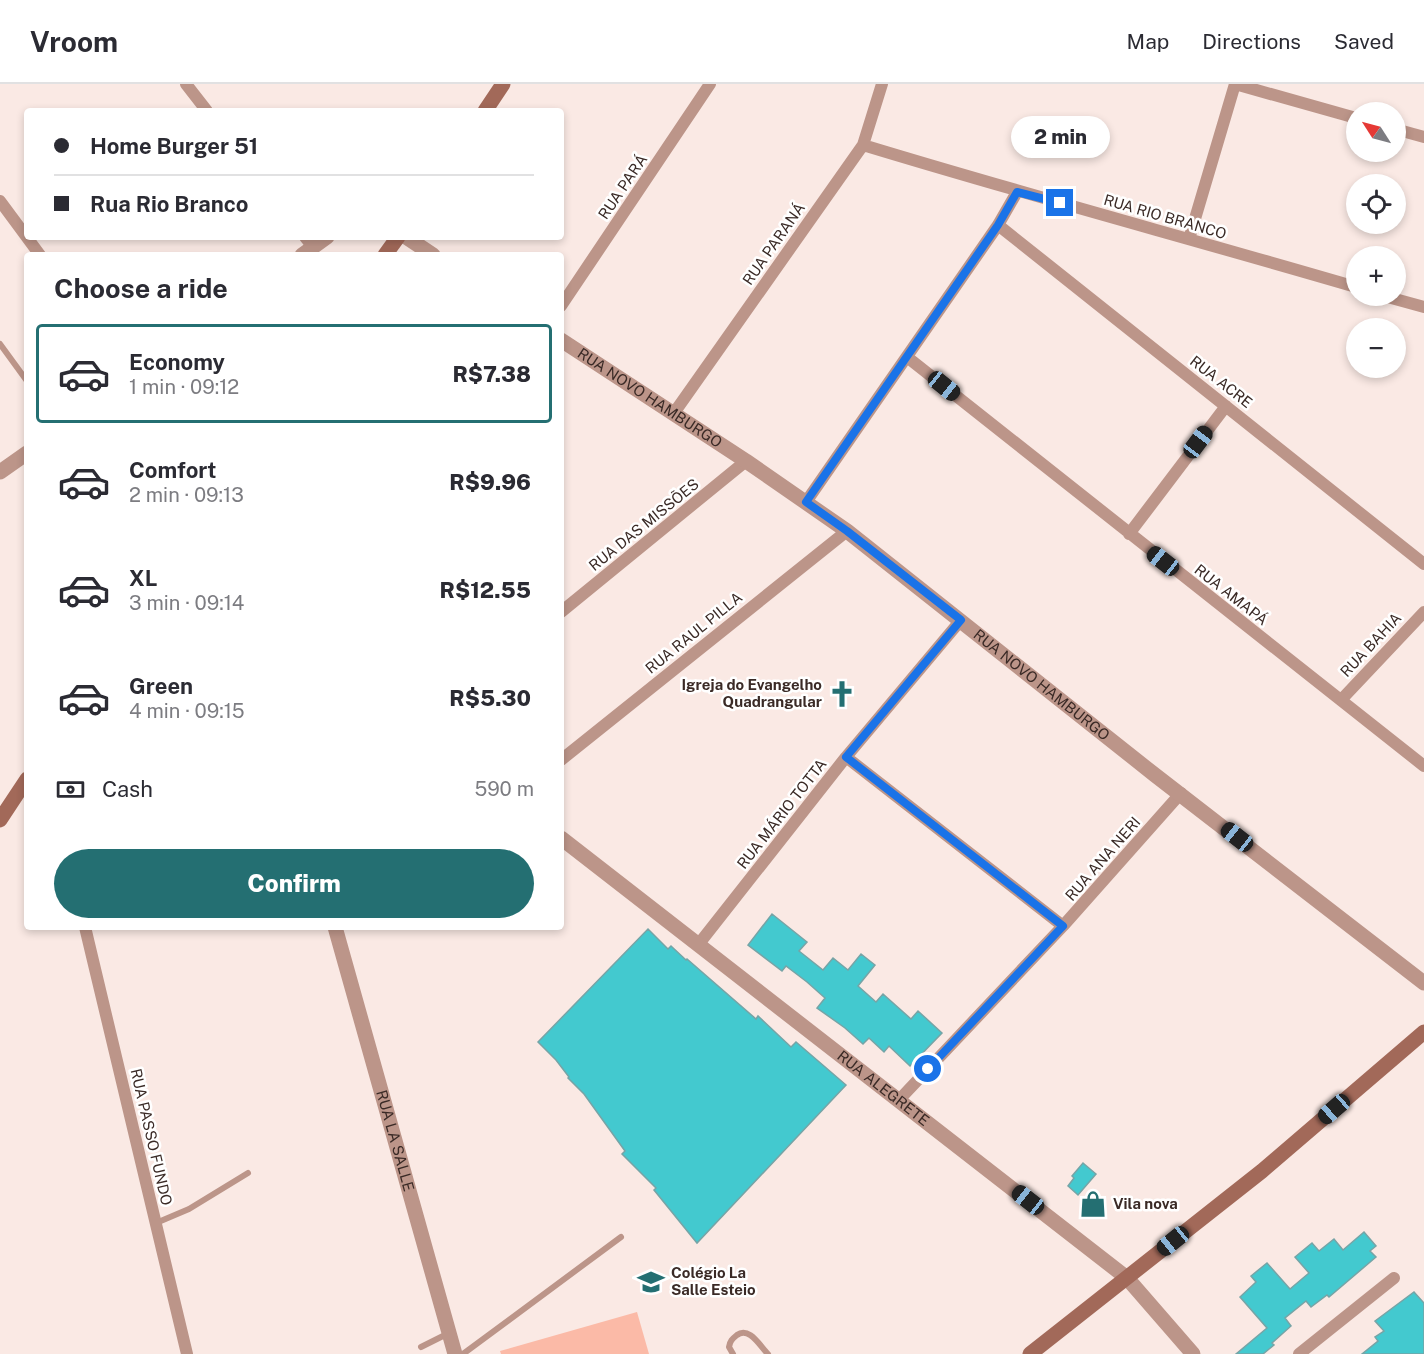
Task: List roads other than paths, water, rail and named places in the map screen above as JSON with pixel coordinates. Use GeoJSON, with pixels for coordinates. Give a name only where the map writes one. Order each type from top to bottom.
{"type":"FeatureCollection","features":[{"type":"Feature","properties":{"kind":"main road"},"geometry":{"type":"LineString","coordinates":[[487,108],[503,84]]}},
{"type":"Feature","properties":{"kind":"main road"},"geometry":{"type":"LineString","coordinates":[[0,820],[24,784]]}},
{"type":"Feature","properties":{"kind":"main road"},"geometry":{"type":"LineString","coordinates":[[1030,1354],[1262,1171],[1424,1032]]}},
{"type":"Feature","properties":{"kind":"street"},"geometry":{"type":"LineString","coordinates":[[186,84],[205,108]]}},
{"type":"Feature","properties":{"kind":"street","name":"RUA PARÁ"},"geometry":{"type":"LineString","coordinates":[[564,302],[710,84]]}},
{"type":"Feature","properties":{"kind":"street","name":"RUA PARANÁ"},"geometry":{"type":"LineString","coordinates":[[674,413],[863,145],[882,84]]}},
{"type":"Feature","properties":{"kind":"street"},"geometry":{"type":"LineString","coordinates":[[1189,239],[1235,84],[1346,115]]}},
{"type":"Feature","properties":{"kind":"street"},"geometry":{"type":"LineString","coordinates":[[1406,132],[1424,137]]}},
{"type":"Feature","properties":{"kind":"street","name":"RUA RIO BRANCO"},"geometry":{"type":"LineString","coordinates":[[863,145],[1017,192],[1346,284]]}},
{"type":"Feature","properties":{"kind":"street"},"geometry":{"type":"LineString","coordinates":[[806,502],[998,225],[1017,192]]}},
{"type":"Feature","properties":{"kind":"street"},"geometry":{"type":"LineString","coordinates":[[0,201],[24,233]]}},
{"type":"Feature","properties":{"kind":"street","name":"RUA ACRE"},"geometry":{"type":"LineString","coordinates":[[998,225],[1424,564]]}},
{"type":"Feature","properties":{"kind":"street"},"geometry":{"type":"LineString","coordinates":[[410,240],[428,252]]}},
{"type":"Feature","properties":{"kind":"street"},"geometry":{"type":"LineString","coordinates":[[1406,302],[1424,307]]}},
{"type":"Feature","properties":{"kind":"street","name":"RUA NOVO HAMBURGO"},"geometry":{"type":"LineString","coordinates":[[564,342],[746,461],[847,531],[1424,982]]}},
{"type":"Feature","properties":{"kind":"street","name":"RUA AMAPÁ"},"geometry":{"type":"LineString","coordinates":[[907,357],[1424,766]]}},
{"type":"Feature","properties":{"kind":"street"},"geometry":{"type":"LineString","coordinates":[[1128,534],[1226,406]]}},
{"type":"Feature","properties":{"kind":"street"},"geometry":{"type":"LineString","coordinates":[[0,472],[24,455]]}},
{"type":"Feature","properties":{"kind":"street","name":"RUA DAS MISSÕES"},"geometry":{"type":"LineString","coordinates":[[564,610],[746,461]]}},
{"type":"Feature","properties":{"kind":"street","name":"RUA RAUL PILLA"},"geometry":{"type":"LineString","coordinates":[[564,758],[847,531]]}},
{"type":"Feature","properties":{"kind":"street","name":"RUA BAHIA"},"geometry":{"type":"LineString","coordinates":[[1341,700],[1424,612]]}},
{"type":"Feature","properties":{"kind":"street","name":"RUA MÁRIO TOTTA"},"geometry":{"type":"LineString","coordinates":[[698,945],[846,757],[961,620]]}},
{"type":"Feature","properties":{"kind":"street"},"geometry":{"type":"LineString","coordinates":[[846,757],[1063,926]]}},
{"type":"Feature","properties":{"kind":"street","name":"RUA ANA NERI"},"geometry":{"type":"LineString","coordinates":[[898,1101],[1063,926],[1181,793]]}},
{"type":"Feature","properties":{"kind":"street","name":"RUA ALEGRETE"},"geometry":{"type":"LineString","coordinates":[[564,840],[1127,1278],[1193,1354]]}},
{"type":"Feature","properties":{"kind":"street","name":"RUA PASSO FUNDO"},"geometry":{"type":"LineString","coordinates":[[86,930],[187,1354]]}},
{"type":"Feature","properties":{"kind":"street","name":"RUA LA SALLE"},"geometry":{"type":"LineString","coordinates":[[336,930],[454,1354]]}},
{"type":"Feature","properties":{"kind":"street"},"geometry":{"type":"LineString","coordinates":[[1299,1354],[1394,1278]]}},
{"type":"Feature","properties":{"kind":"lane"},"geometry":{"type":"LineString","coordinates":[[0,344],[24,377]]}},
{"type":"Feature","properties":{"kind":"lane"},"geometry":{"type":"LineString","coordinates":[[156,1223],[189,1209],[248,1173]]}},
{"type":"Feature","properties":{"kind":"lane"},"geometry":{"type":"LineString","coordinates":[[463,1354],[621,1237]]}},
{"type":"Feature","properties":{"kind":"lane"},"geometry":{"type":"LineString","coordinates":[[733,1354],[729,1347],[730,1341],[745,1331],[768,1354]]}},
{"type":"Feature","properties":{"kind":"lane"},"geometry":{"type":"LineString","coordinates":[[421,1347],[449,1333]]}},
{"type":"Feature","properties":{"kind":"place","name":"Igreja do Evangelho Quadrangular"},"geometry":{"type":"Point","coordinates":[842,694]}},
{"type":"Feature","properties":{"kind":"place","name":"Vila nova"},"geometry":{"type":"Point","coordinates":[1093,1204]}},
{"type":"Feature","properties":{"kind":"place","name":"Colégio La Salle Esteio"},"geometry":{"type":"Point","coordinates":[651,1282]}}]}
